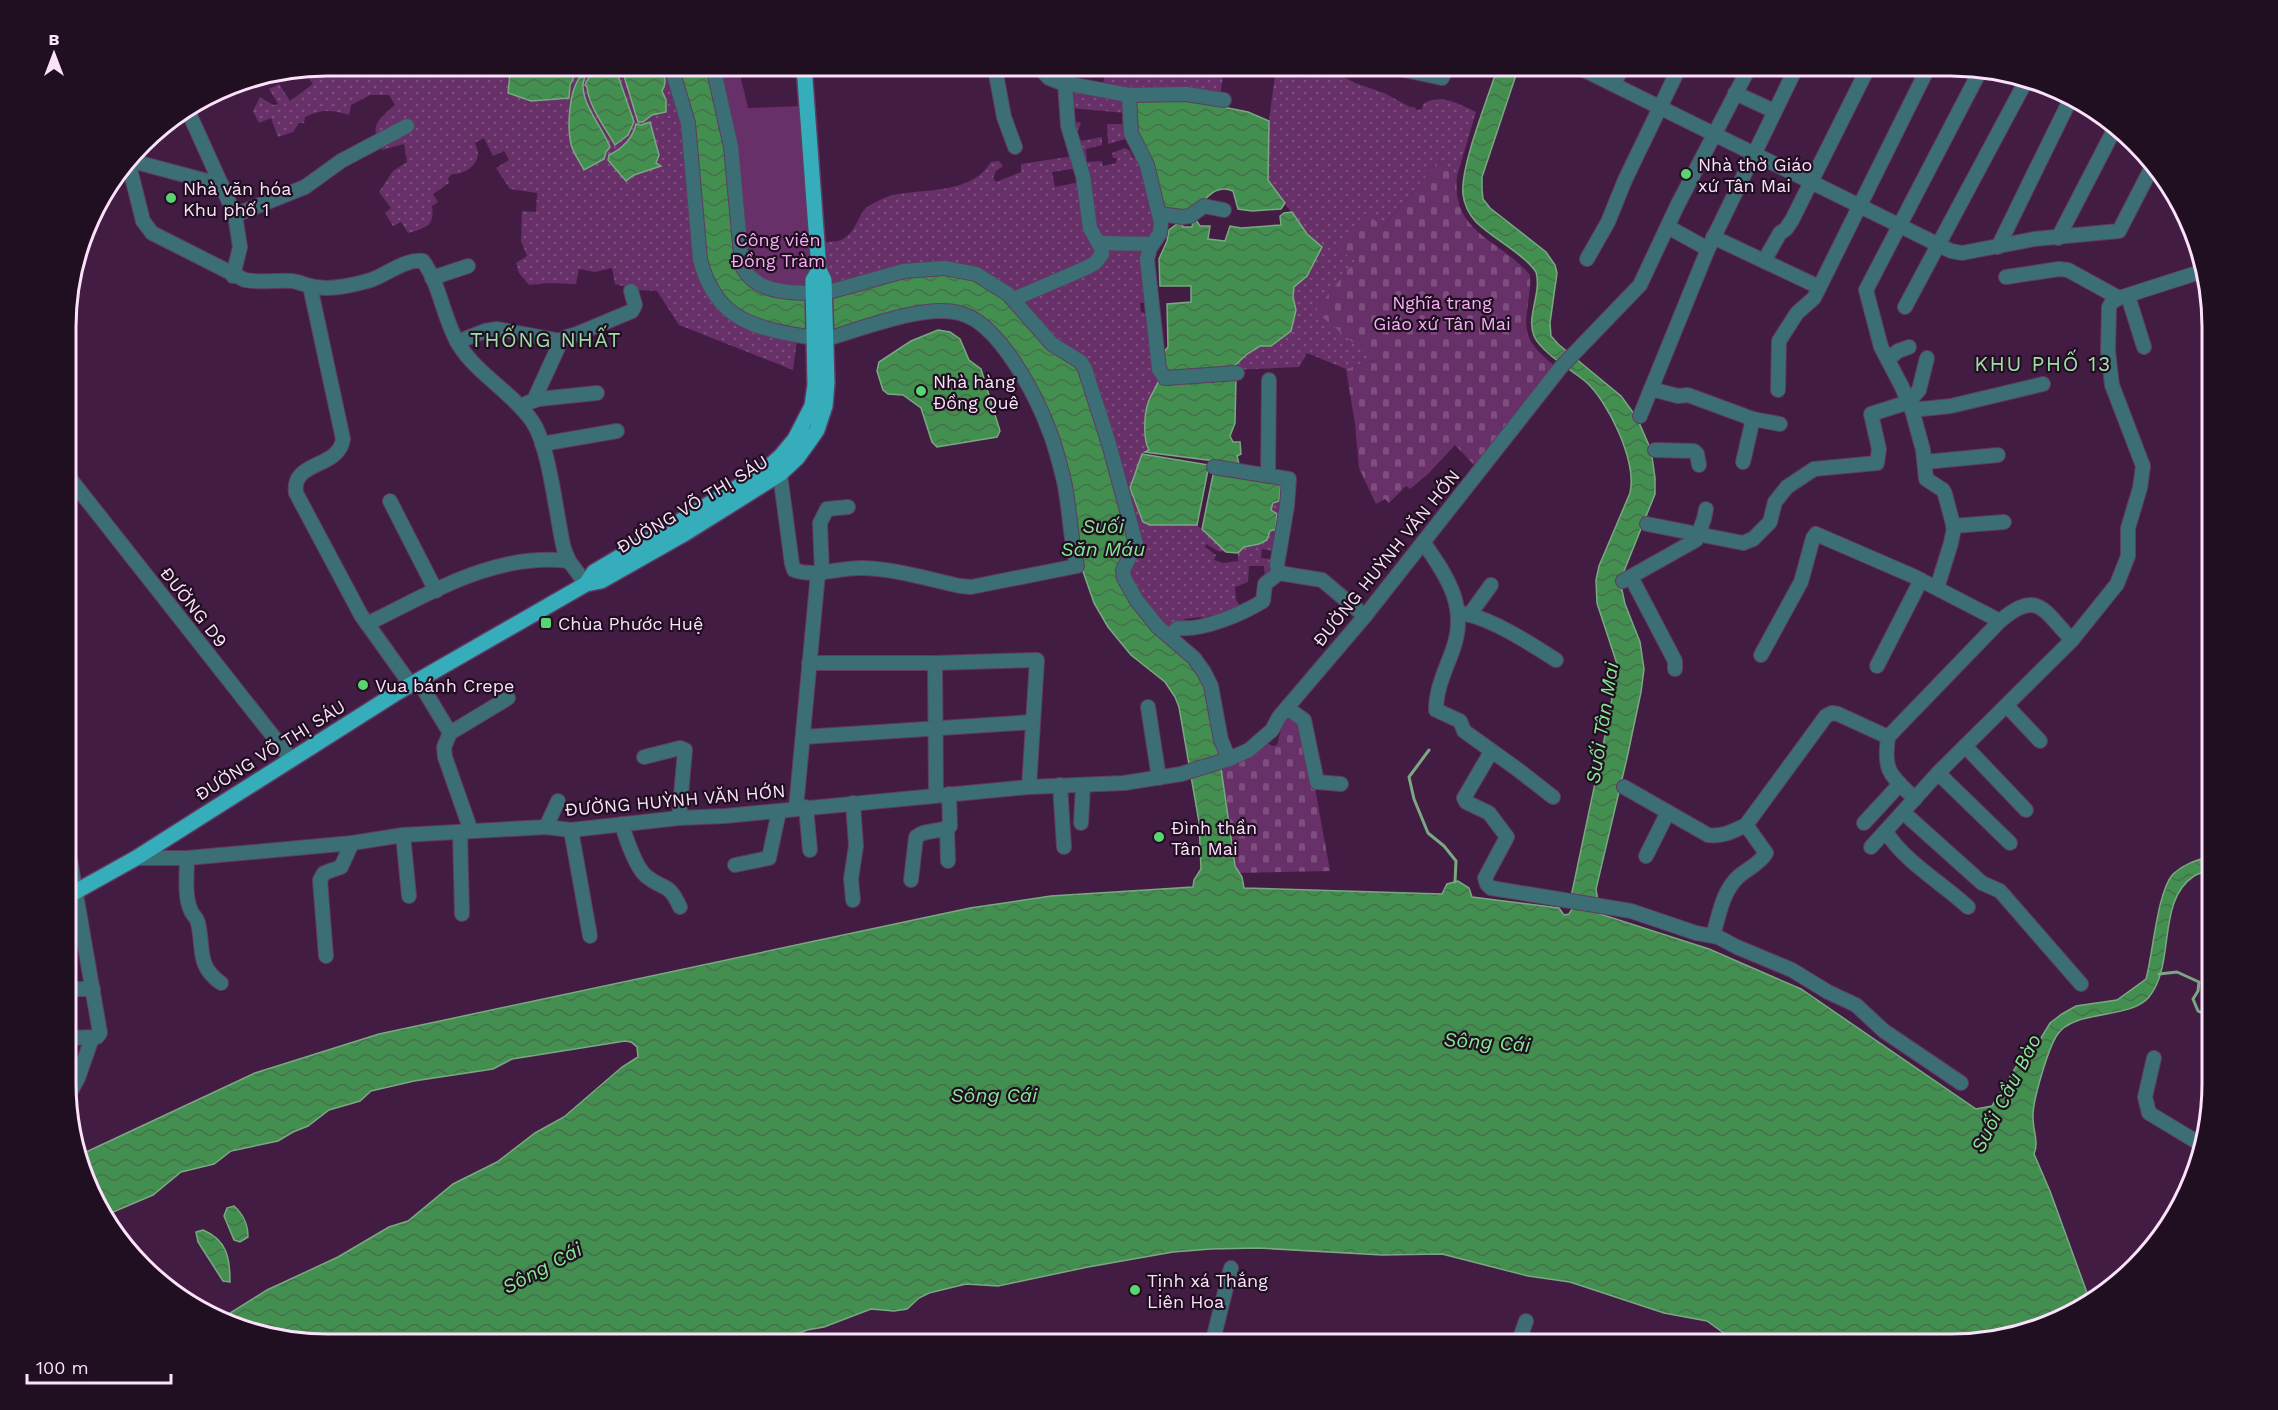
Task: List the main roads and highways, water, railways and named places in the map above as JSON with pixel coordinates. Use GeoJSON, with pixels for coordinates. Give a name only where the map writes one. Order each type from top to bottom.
{"type":"FeatureCollection","features":[{"type":"Feature","properties":{"kind":"main road"},"geometry":{"type":"LineString","coordinates":[[805,76],[819,270],[813,280],[819,293],[820,338]]}},
{"type":"Feature","properties":{"kind":"main road","name":"ĐƯỜNG VÕ THỊ SÁU"},"geometry":{"type":"LineString","coordinates":[[76,892],[136,858],[415,682],[586,584],[601,582],[780,474],[797,458],[810,440],[822,414],[827,383],[820,338]]}},
{"type":"Feature","properties":{"kind":"main road","name":"ĐƯỜNG VÕ THỊ SÁU"},"geometry":{"type":"LineString","coordinates":[[586,584],[594,572],[764,471],[782,456],[801,428],[812,405],[820,338]]}},
{"type":"Feature","properties":{"kind":"water"},"geometry":{"type":"Polygon","coordinates":[[[510,76],[574,76],[570,85],[569,98],[531,101],[508,93],[510,76]]]}},
{"type":"Feature","properties":{"kind":"water"},"geometry":{"type":"Polygon","coordinates":[[[618,76],[634,122],[628,135],[615,145],[588,94],[585,85],[589,77],[618,76]]]}},
{"type":"Feature","properties":{"kind":"water"},"geometry":{"type":"Polygon","coordinates":[[[624,76],[664,76],[665,84],[662,91],[666,100],[666,112],[652,115],[643,122],[638,122],[624,76]]]}},
{"type":"Feature","properties":{"kind":"water","name":"Sông Cái"},"geometry":{"type":"Polygon","coordinates":[[[677,76],[712,76],[728,146],[737,259],[777,294],[899,276],[953,272],[995,289],[1078,364],[1133,544],[1119,570],[1194,662],[1203,677],[1217,740],[1235,866],[1242,877],[1244,888],[1442,894],[1447,884],[1458,881],[1469,888],[1472,897],[1559,908],[1564,915],[1569,914],[1572,909],[1571,897],[1609,717],[1617,664],[1597,603],[1596,580],[1599,566],[1630,493],[1631,480],[1625,449],[1612,417],[1603,403],[1585,381],[1543,348],[1534,336],[1532,321],[1537,288],[1536,272],[1524,259],[1476,222],[1464,202],[1463,182],[1466,166],[1495,76],[1516,76],[1482,177],[1483,199],[1490,208],[1546,252],[1555,265],[1557,273],[1550,323],[1551,336],[1621,396],[1637,418],[1651,450],[1655,478],[1655,494],[1620,581],[1625,604],[1640,642],[1644,669],[1627,758],[1596,889],[1600,914],[1709,949],[1801,989],[1976,1109],[1992,1106],[2024,1050],[2035,1048],[2050,1023],[2076,1006],[2117,1000],[2146,979],[2159,909],[2168,883],[2173,874],[2181,868],[2202,859],[2202,873],[2194,876],[2182,887],[2175,901],[2170,917],[2162,968],[2149,997],[2129,1009],[2075,1021],[2065,1027],[2053,1042],[2038,1088],[2033,1110],[2036,1145],[2034,1154],[2087,1293],[2061,1308],[2031,1320],[1999,1329],[1967,1333],[1725,1334],[1707,1321],[1664,1313],[1570,1282],[1528,1276],[1442,1254],[1382,1255],[1259,1248],[1173,1252],[998,1286],[966,1284],[929,1293],[919,1298],[907,1309],[894,1311],[871,1309],[824,1327],[797,1334],[328,1334],[279,1329],[230,1313],[267,1290],[338,1257],[389,1227],[408,1221],[453,1184],[497,1162],[535,1133],[564,1117],[622,1067],[638,1057],[637,1047],[625,1041],[512,1059],[493,1069],[414,1081],[371,1091],[360,1101],[329,1110],[308,1126],[278,1141],[231,1151],[214,1164],[181,1172],[153,1195],[113,1212],[102,1193],[87,1152],[255,1073],[379,1034],[970,908],[1051,896],[1193,887],[1194,880],[1201,869],[1199,822],[1179,707],[1165,682],[1131,655],[1108,627],[1094,603],[1078,557],[1072,509],[1017,361],[960,310],[843,332],[778,329],[729,305],[707,271],[677,76]]]}},
{"type":"Feature","properties":{"kind":"water"},"geometry":{"type":"Polygon","coordinates":[[[580,77],[585,77],[583,85],[587,103],[610,147],[604,159],[584,170],[572,147],[569,128],[571,100],[580,77]]]}},
{"type":"Feature","properties":{"kind":"water"},"geometry":{"type":"Polygon","coordinates":[[[1178,98],[1248,112],[1269,121],[1268,180],[1285,203],[1281,209],[1252,211],[1238,209],[1233,191],[1220,189],[1191,210],[1181,212],[1166,210],[1148,151],[1138,139],[1134,112],[1137,101],[1178,98]]]}},
{"type":"Feature","properties":{"kind":"water"},"geometry":{"type":"Polygon","coordinates":[[[650,122],[659,155],[656,163],[661,166],[634,175],[626,181],[608,160],[609,155],[626,142],[636,124],[650,122]]]}},
{"type":"Feature","properties":{"kind":"water"},"geometry":{"type":"Polygon","coordinates":[[[1292,212],[1307,234],[1322,247],[1307,276],[1294,287],[1293,297],[1296,310],[1291,331],[1271,346],[1260,346],[1247,354],[1230,370],[1166,374],[1161,355],[1168,347],[1167,304],[1191,302],[1191,286],[1160,286],[1159,259],[1169,230],[1181,221],[1183,227],[1192,227],[1193,220],[1196,220],[1200,226],[1210,226],[1208,239],[1225,241],[1230,226],[1241,228],[1281,225],[1280,216],[1292,212]]]}},
{"type":"Feature","properties":{"kind":"water"},"geometry":{"type":"Polygon","coordinates":[[[938,330],[950,332],[960,339],[969,360],[981,369],[1000,431],[997,437],[937,447],[932,442],[921,408],[903,395],[888,394],[883,390],[877,371],[879,362],[911,341],[938,330]]]}},
{"type":"Feature","properties":{"kind":"water"},"geometry":{"type":"Polygon","coordinates":[[[1160,377],[1236,377],[1235,423],[1230,436],[1233,442],[1240,442],[1241,454],[1237,456],[1239,464],[1145,452],[1149,450],[1145,434],[1147,408],[1160,377]]]}},
{"type":"Feature","properties":{"kind":"water"},"geometry":{"type":"Polygon","coordinates":[[[1142,454],[1209,465],[1197,525],[1150,525],[1143,522],[1130,488],[1142,454]]]}},
{"type":"Feature","properties":{"kind":"water"},"geometry":{"type":"Polygon","coordinates":[[[1218,472],[1281,483],[1279,501],[1273,503],[1271,510],[1277,514],[1276,529],[1270,531],[1267,540],[1244,547],[1238,553],[1226,552],[1202,529],[1213,475],[1218,472]]]}},
{"type":"Feature","properties":{"kind":"water"},"geometry":{"type":"Polygon","coordinates":[[[234,1206],[243,1216],[247,1228],[248,1237],[240,1242],[234,1240],[224,1216],[227,1208],[234,1206]]]}},
{"type":"Feature","properties":{"kind":"water"},"geometry":{"type":"Polygon","coordinates":[[[203,1230],[217,1239],[226,1251],[230,1282],[223,1281],[198,1242],[196,1232],[203,1230]]]}},
{"type":"Feature","properties":{"kind":"waterway"},"geometry":{"type":"LineString","coordinates":[[1429,750],[1409,777],[1414,799],[1428,833],[1444,846],[1456,861],[1455,882]]}},
{"type":"Feature","properties":{"kind":"waterway"},"geometry":{"type":"LineString","coordinates":[[2159,974],[2177,972],[2199,982],[2198,991],[2193,999],[2198,1011],[2202,1013]]}},
{"type":"Feature","properties":{"kind":"place","name":"Nhà thờ Giáo xứ Tân Mai"},"geometry":{"type":"Point","coordinates":[1686,174]}},
{"type":"Feature","properties":{"kind":"place","name":"Nhà văn hóa Khu phố 1"},"geometry":{"type":"Point","coordinates":[171,198]}},
{"type":"Feature","properties":{"kind":"place","name":"Nhà hàng Đồng Quê"},"geometry":{"type":"Point","coordinates":[921,391]}},
{"type":"Feature","properties":{"kind":"place","name":"Chùa Phước Huệ"},"geometry":{"type":"Point","coordinates":[546,623]}},
{"type":"Feature","properties":{"kind":"place","name":"Vua bánh Crepe"},"geometry":{"type":"Point","coordinates":[363,685]}},
{"type":"Feature","properties":{"kind":"place","name":"Đình thần Tân Mai"},"geometry":{"type":"Point","coordinates":[1159,837]}},
{"type":"Feature","properties":{"kind":"place","name":"Tịnh xá Thắng Liên Hoa"},"geometry":{"type":"Point","coordinates":[1135,1290]}},
{"type":"Feature","properties":{"kind":"district","name":"THỐNG NHẤT"},"geometry":{"type":"Point","coordinates":[546,339]}},
{"type":"Feature","properties":{"kind":"district","name":"KHU PHỐ 13"},"geometry":{"type":"Point","coordinates":[2043,363]}},
{"type":"Feature","properties":{"kind":"park label","name":"Công viên Đồng Tràm"},"geometry":{"type":"Point","coordinates":[778,249]}},
{"type":"Feature","properties":{"kind":"park label","name":"Nghĩa trang Giáo xứ Tân Mai"},"geometry":{"type":"Point","coordinates":[1442,312]}},
{"type":"Feature","properties":{"kind":"water label","name":"Suối Săn Máu"},"geometry":{"type":"Point","coordinates":[1103,538]}},
{"type":"Feature","properties":{"kind":"water label","name":"Suối Tân Mai"},"geometry":{"type":"Point","coordinates":[1602,723]}},
{"type":"Feature","properties":{"kind":"water label","name":"Suối Cầu Bào"},"geometry":{"type":"Point","coordinates":[2006,1093]}}]}
